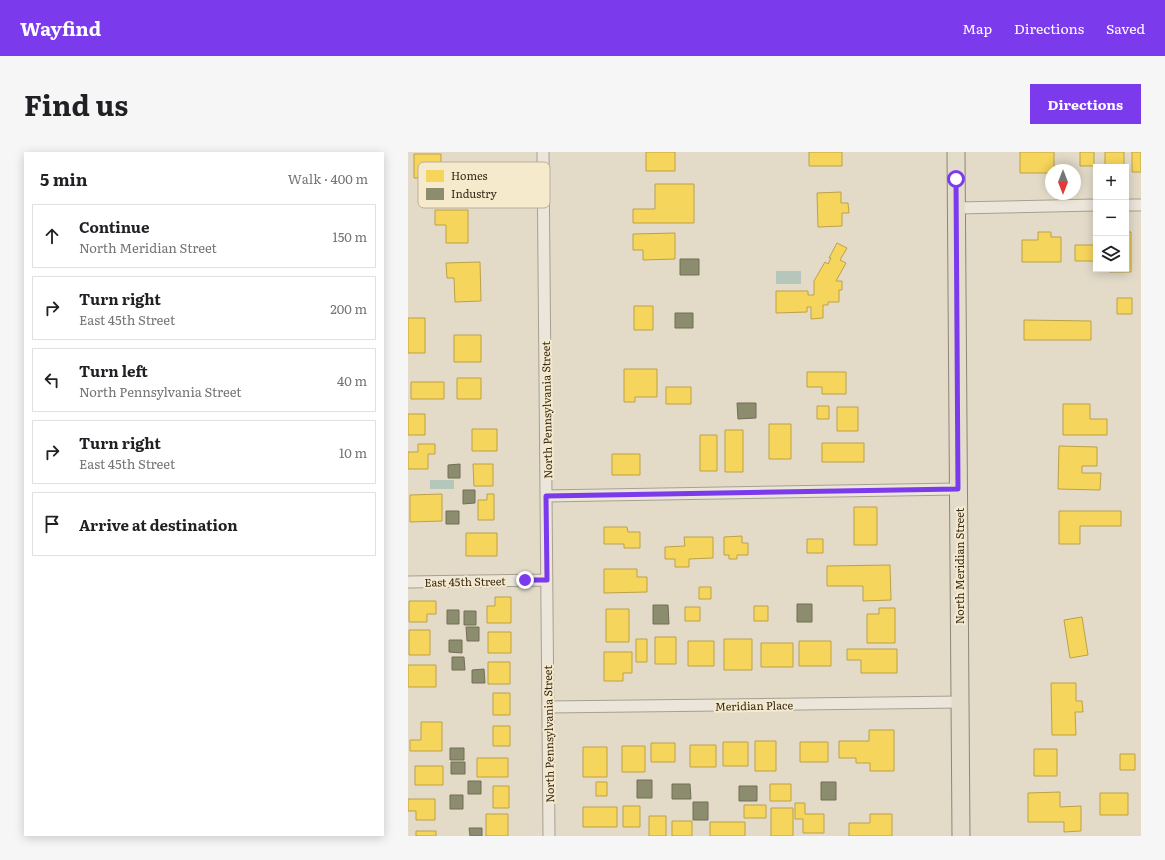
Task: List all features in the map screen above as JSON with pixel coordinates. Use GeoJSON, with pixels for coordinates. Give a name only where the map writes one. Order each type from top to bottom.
{"type":"FeatureCollection","features":[{"type":"Feature","properties":{"kind":"main road","name":"North Meridian Street"},"geometry":{"type":"LineString","coordinates":[[956,152],[961,836]]}},
{"type":"Feature","properties":{"kind":"street","name":"North Pennsylvania Street"},"geometry":{"type":"LineString","coordinates":[[543,152],[543,162]]}},
{"type":"Feature","properties":{"kind":"street"},"geometry":{"type":"LineString","coordinates":[[956,208],[1093,205]]}},
{"type":"Feature","properties":{"kind":"street"},"geometry":{"type":"LineString","coordinates":[[1129,205],[1141,205]]}},
{"type":"Feature","properties":{"kind":"street","name":"North Pennsylvania Street"},"geometry":{"type":"LineString","coordinates":[[543,208],[549,836]]}},
{"type":"Feature","properties":{"kind":"street"},"geometry":{"type":"LineString","coordinates":[[546,496],[958,489]]}},
{"type":"Feature","properties":{"kind":"street","name":"East 45th Street"},"geometry":{"type":"LineString","coordinates":[[408,582],[547,580]]}},
{"type":"Feature","properties":{"kind":"street","name":"Meridian Place"},"geometry":{"type":"LineString","coordinates":[[548,707],[960,702]]}},
{"type":"Feature","properties":{"kind":"shaded area"},"geometry":{"type":"Polygon","coordinates":[[[776,271],[801,271],[801,284],[776,284],[776,271]]]}},
{"type":"Feature","properties":{"kind":"shaded area"},"geometry":{"type":"Polygon","coordinates":[[[430,480],[454,480],[454,489],[430,489],[430,480]]]}},
{"type":"Feature","properties":{"kind":"building: Homes"},"geometry":{"type":"Polygon","coordinates":[[[646,152],[675,152],[675,171],[646,171],[646,152]]]}},
{"type":"Feature","properties":{"kind":"building: Homes"},"geometry":{"type":"Polygon","coordinates":[[[809,152],[842,152],[842,166],[809,166],[809,152]]]}},
{"type":"Feature","properties":{"kind":"building: Homes"},"geometry":{"type":"Polygon","coordinates":[[[1020,152],[1054,152],[1054,164],[1045,164],[1045,173],[1020,173],[1020,152]]]}},
{"type":"Feature","properties":{"kind":"building: Homes"},"geometry":{"type":"Polygon","coordinates":[[[1080,152],[1094,152],[1093,166],[1081,166],[1080,152]]]}},
{"type":"Feature","properties":{"kind":"building: Homes"},"geometry":{"type":"Polygon","coordinates":[[[1105,152],[1124,152],[1124,164],[1105,164],[1105,152]]]}},
{"type":"Feature","properties":{"kind":"building: Homes"},"geometry":{"type":"Polygon","coordinates":[[[1132,152],[1141,152],[1141,172],[1132,172],[1132,152]]]}},
{"type":"Feature","properties":{"kind":"building: Homes"},"geometry":{"type":"Polygon","coordinates":[[[414,154],[441,154],[441,162],[418,162],[418,178],[414,178],[414,154]]]}},
{"type":"Feature","properties":{"kind":"building: Homes"},"geometry":{"type":"Polygon","coordinates":[[[655,184],[694,184],[694,223],[633,223],[633,209],[655,209],[655,184]]]}},
{"type":"Feature","properties":{"kind":"building: Homes"},"geometry":{"type":"Polygon","coordinates":[[[841,192],[841,203],[848,203],[849,213],[842,213],[842,226],[818,227],[817,193],[841,192]]]}},
{"type":"Feature","properties":{"kind":"building: Homes"},"geometry":{"type":"Polygon","coordinates":[[[435,210],[468,210],[468,243],[446,243],[446,225],[435,225],[435,210]]]}},
{"type":"Feature","properties":{"kind":"building: Homes"},"geometry":{"type":"Polygon","coordinates":[[[1038,232],[1051,232],[1051,237],[1061,237],[1061,262],[1022,262],[1022,240],[1038,240],[1038,232]]]}},
{"type":"Feature","properties":{"kind":"building: Homes"},"geometry":{"type":"Polygon","coordinates":[[[1129,232],[1131,232],[1131,272],[1129,272],[1129,232]]]}},
{"type":"Feature","properties":{"kind":"building: Homes"},"geometry":{"type":"Polygon","coordinates":[[[675,233],[675,259],[643,260],[643,250],[633,250],[633,234],[675,233]]]}},
{"type":"Feature","properties":{"kind":"building: Homes"},"geometry":{"type":"Polygon","coordinates":[[[837,243],[847,248],[840,260],[846,263],[836,281],[842,281],[842,290],[839,290],[839,302],[828,302],[828,305],[823,305],[823,318],[811,319],[811,307],[807,307],[807,312],[776,313],[776,291],[808,291],[808,295],[814,295],[814,281],[825,262],[828,264],[831,258],[829,258],[837,243]]]}},
{"type":"Feature","properties":{"kind":"building: Homes"},"geometry":{"type":"Polygon","coordinates":[[[1075,245],[1093,245],[1093,261],[1075,261],[1075,245]]]}},
{"type":"Feature","properties":{"kind":"building: Homes"},"geometry":{"type":"Polygon","coordinates":[[[480,262],[481,301],[455,302],[454,278],[447,278],[446,263],[480,262]]]}},
{"type":"Feature","properties":{"kind":"building: Homes"},"geometry":{"type":"Polygon","coordinates":[[[1117,298],[1132,298],[1132,314],[1117,314],[1117,298]]]}},
{"type":"Feature","properties":{"kind":"building: Homes"},"geometry":{"type":"Polygon","coordinates":[[[634,306],[653,306],[653,330],[634,330],[634,306]]]}},
{"type":"Feature","properties":{"kind":"building: Homes"},"geometry":{"type":"Polygon","coordinates":[[[408,318],[425,318],[425,353],[408,353],[408,318]]]}},
{"type":"Feature","properties":{"kind":"building: Homes"},"geometry":{"type":"Polygon","coordinates":[[[1024,320],[1091,321],[1091,340],[1024,340],[1024,320]]]}},
{"type":"Feature","properties":{"kind":"building: Homes"},"geometry":{"type":"Polygon","coordinates":[[[454,335],[481,335],[481,362],[454,362],[454,335]]]}},
{"type":"Feature","properties":{"kind":"building: Homes"},"geometry":{"type":"Polygon","coordinates":[[[624,369],[657,369],[657,397],[635,397],[635,402],[624,402],[624,369]]]}},
{"type":"Feature","properties":{"kind":"building: Homes"},"geometry":{"type":"Polygon","coordinates":[[[807,372],[846,372],[846,394],[822,394],[822,387],[807,387],[807,372]]]}},
{"type":"Feature","properties":{"kind":"building: Homes"},"geometry":{"type":"Polygon","coordinates":[[[457,378],[481,378],[481,399],[457,399],[457,378]]]}},
{"type":"Feature","properties":{"kind":"building: Homes"},"geometry":{"type":"Polygon","coordinates":[[[411,382],[444,382],[444,399],[411,399],[411,382]]]}},
{"type":"Feature","properties":{"kind":"building: Homes"},"geometry":{"type":"Polygon","coordinates":[[[666,387],[691,387],[691,404],[666,404],[666,387]]]}},
{"type":"Feature","properties":{"kind":"building: Homes"},"geometry":{"type":"Polygon","coordinates":[[[1063,404],[1090,404],[1090,419],[1107,419],[1107,435],[1063,435],[1063,404]]]}},
{"type":"Feature","properties":{"kind":"building: Homes"},"geometry":{"type":"Polygon","coordinates":[[[817,406],[829,406],[829,419],[817,419],[817,406]]]}},
{"type":"Feature","properties":{"kind":"building: Homes"},"geometry":{"type":"Polygon","coordinates":[[[837,407],[858,407],[858,431],[837,431],[837,407]]]}},
{"type":"Feature","properties":{"kind":"building: Homes"},"geometry":{"type":"Polygon","coordinates":[[[408,414],[425,414],[425,435],[408,435],[408,414]]]}},
{"type":"Feature","properties":{"kind":"building: Homes"},"geometry":{"type":"Polygon","coordinates":[[[769,424],[791,424],[791,459],[769,459],[769,424]]]}},
{"type":"Feature","properties":{"kind":"building: Homes"},"geometry":{"type":"Polygon","coordinates":[[[472,429],[497,429],[497,451],[472,451],[472,429]]]}},
{"type":"Feature","properties":{"kind":"building: Homes"},"geometry":{"type":"Polygon","coordinates":[[[725,430],[743,430],[743,472],[725,472],[725,430]]]}},
{"type":"Feature","properties":{"kind":"building: Homes"},"geometry":{"type":"Polygon","coordinates":[[[700,435],[717,435],[717,471],[700,471],[700,435]]]}},
{"type":"Feature","properties":{"kind":"building: Homes"},"geometry":{"type":"Polygon","coordinates":[[[822,443],[864,443],[864,462],[822,462],[822,443]]]}},
{"type":"Feature","properties":{"kind":"building: Homes"},"geometry":{"type":"Polygon","coordinates":[[[418,444],[435,444],[435,454],[428,454],[428,469],[408,469],[408,452],[418,452],[418,444]]]}},
{"type":"Feature","properties":{"kind":"building: Homes"},"geometry":{"type":"Polygon","coordinates":[[[1059,446],[1097,447],[1097,466],[1082,466],[1082,473],[1101,473],[1100,490],[1058,489],[1059,446]]]}},
{"type":"Feature","properties":{"kind":"building: Homes"},"geometry":{"type":"Polygon","coordinates":[[[612,454],[640,454],[640,475],[612,475],[612,454]]]}},
{"type":"Feature","properties":{"kind":"building: Homes"},"geometry":{"type":"Polygon","coordinates":[[[473,464],[493,464],[493,486],[474,486],[473,464]]]}},
{"type":"Feature","properties":{"kind":"building: Homes"},"geometry":{"type":"Polygon","coordinates":[[[442,494],[442,521],[410,522],[410,495],[442,494]]]}},
{"type":"Feature","properties":{"kind":"building: Homes"},"geometry":{"type":"Polygon","coordinates":[[[487,494],[494,494],[494,520],[478,520],[478,500],[487,500],[487,494]]]}},
{"type":"Feature","properties":{"kind":"building: Homes"},"geometry":{"type":"Polygon","coordinates":[[[854,507],[877,507],[877,545],[854,545],[854,507]]]}},
{"type":"Feature","properties":{"kind":"building: Homes"},"geometry":{"type":"Polygon","coordinates":[[[1059,511],[1121,511],[1121,526],[1080,526],[1080,544],[1059,544],[1059,511]]]}},
{"type":"Feature","properties":{"kind":"building: Homes"},"geometry":{"type":"Polygon","coordinates":[[[604,527],[627,527],[628,532],[640,532],[640,548],[624,548],[624,544],[604,544],[604,527]]]}},
{"type":"Feature","properties":{"kind":"building: Homes"},"geometry":{"type":"Polygon","coordinates":[[[466,533],[497,533],[497,556],[466,556],[466,533]]]}},
{"type":"Feature","properties":{"kind":"building: Homes"},"geometry":{"type":"Polygon","coordinates":[[[742,536],[742,543],[748,543],[748,555],[737,555],[737,559],[729,559],[729,555],[724,555],[724,537],[742,536]]]}},
{"type":"Feature","properties":{"kind":"building: Homes"},"geometry":{"type":"Polygon","coordinates":[[[684,537],[713,537],[713,558],[689,559],[689,567],[675,567],[675,559],[665,559],[665,547],[685,546],[684,537]]]}},
{"type":"Feature","properties":{"kind":"building: Homes"},"geometry":{"type":"Polygon","coordinates":[[[807,539],[823,539],[823,553],[807,553],[807,539]]]}},
{"type":"Feature","properties":{"kind":"building: Homes"},"geometry":{"type":"Polygon","coordinates":[[[890,565],[891,600],[863,601],[863,586],[827,586],[827,566],[890,565]]]}},
{"type":"Feature","properties":{"kind":"building: Homes"},"geometry":{"type":"Polygon","coordinates":[[[604,569],[637,569],[637,577],[647,577],[647,592],[604,593],[604,569]]]}},
{"type":"Feature","properties":{"kind":"building: Homes"},"geometry":{"type":"Polygon","coordinates":[[[699,587],[711,587],[711,599],[699,599],[699,587]]]}},
{"type":"Feature","properties":{"kind":"building: Homes"},"geometry":{"type":"Polygon","coordinates":[[[495,597],[511,597],[511,623],[487,623],[487,606],[495,606],[495,597]]]}},
{"type":"Feature","properties":{"kind":"building: Homes"},"geometry":{"type":"Polygon","coordinates":[[[409,601],[436,601],[436,614],[427,614],[427,622],[409,622],[409,601]]]}},
{"type":"Feature","properties":{"kind":"building: Homes"},"geometry":{"type":"Polygon","coordinates":[[[754,606],[768,606],[768,621],[754,621],[754,606]]]}},
{"type":"Feature","properties":{"kind":"building: Homes"},"geometry":{"type":"Polygon","coordinates":[[[685,607],[700,607],[700,621],[685,621],[685,607]]]}},
{"type":"Feature","properties":{"kind":"building: Homes"},"geometry":{"type":"Polygon","coordinates":[[[879,608],[895,608],[895,643],[867,643],[867,614],[879,614],[879,608]]]}},
{"type":"Feature","properties":{"kind":"building: Homes"},"geometry":{"type":"Polygon","coordinates":[[[606,609],[629,609],[629,642],[606,642],[606,609]]]}},
{"type":"Feature","properties":{"kind":"building: Homes"},"geometry":{"type":"Polygon","coordinates":[[[1082,617],[1088,655],[1070,658],[1064,620],[1082,617]]]}},
{"type":"Feature","properties":{"kind":"building: Homes"},"geometry":{"type":"Polygon","coordinates":[[[409,630],[430,630],[430,655],[409,655],[409,630]]]}},
{"type":"Feature","properties":{"kind":"building: Homes"},"geometry":{"type":"Polygon","coordinates":[[[488,632],[511,632],[511,653],[488,653],[488,632]]]}},
{"type":"Feature","properties":{"kind":"building: Homes"},"geometry":{"type":"Polygon","coordinates":[[[655,637],[676,637],[676,664],[655,664],[655,637]]]}},
{"type":"Feature","properties":{"kind":"building: Homes"},"geometry":{"type":"Polygon","coordinates":[[[636,639],[647,639],[647,662],[636,662],[636,639]]]}},
{"type":"Feature","properties":{"kind":"building: Homes"},"geometry":{"type":"Polygon","coordinates":[[[724,639],[752,639],[752,670],[724,670],[724,639]]]}},
{"type":"Feature","properties":{"kind":"building: Homes"},"geometry":{"type":"Polygon","coordinates":[[[688,641],[714,641],[714,666],[688,666],[688,641]]]}},
{"type":"Feature","properties":{"kind":"building: Homes"},"geometry":{"type":"Polygon","coordinates":[[[799,641],[831,641],[831,666],[799,666],[799,641]]]}},
{"type":"Feature","properties":{"kind":"building: Homes"},"geometry":{"type":"Polygon","coordinates":[[[761,643],[793,643],[793,667],[761,667],[761,643]]]}},
{"type":"Feature","properties":{"kind":"building: Homes"},"geometry":{"type":"Polygon","coordinates":[[[847,649],[897,649],[897,673],[861,673],[861,660],[847,660],[847,649]]]}},
{"type":"Feature","properties":{"kind":"building: Homes"},"geometry":{"type":"Polygon","coordinates":[[[604,652],[632,652],[632,673],[623,673],[623,681],[604,681],[604,652]]]}},
{"type":"Feature","properties":{"kind":"building: Homes"},"geometry":{"type":"Polygon","coordinates":[[[488,662],[510,662],[510,684],[488,684],[488,662]]]}},
{"type":"Feature","properties":{"kind":"building: Homes"},"geometry":{"type":"Polygon","coordinates":[[[408,665],[436,665],[436,687],[408,687],[408,665]]]}},
{"type":"Feature","properties":{"kind":"building: Homes"},"geometry":{"type":"Polygon","coordinates":[[[1051,683],[1076,683],[1076,701],[1082,701],[1083,712],[1075,712],[1076,735],[1052,735],[1051,683]]]}},
{"type":"Feature","properties":{"kind":"building: Homes"},"geometry":{"type":"Polygon","coordinates":[[[493,693],[510,693],[510,715],[493,715],[493,693]]]}},
{"type":"Feature","properties":{"kind":"building: Homes"},"geometry":{"type":"Polygon","coordinates":[[[421,722],[442,722],[442,751],[410,751],[410,740],[421,740],[421,722]]]}},
{"type":"Feature","properties":{"kind":"building: Homes"},"geometry":{"type":"Polygon","coordinates":[[[493,726],[510,726],[510,746],[493,746],[493,726]]]}},
{"type":"Feature","properties":{"kind":"building: Homes"},"geometry":{"type":"Polygon","coordinates":[[[869,730],[894,730],[894,771],[870,771],[870,763],[856,763],[856,758],[839,758],[839,741],[869,741],[869,730]]]}},
{"type":"Feature","properties":{"kind":"building: Homes"},"geometry":{"type":"Polygon","coordinates":[[[755,741],[776,741],[776,771],[755,771],[755,741]]]}},
{"type":"Feature","properties":{"kind":"building: Homes"},"geometry":{"type":"Polygon","coordinates":[[[723,742],[748,742],[748,766],[723,766],[723,742]]]}},
{"type":"Feature","properties":{"kind":"building: Homes"},"geometry":{"type":"Polygon","coordinates":[[[800,742],[828,742],[828,762],[800,762],[800,742]]]}},
{"type":"Feature","properties":{"kind":"building: Homes"},"geometry":{"type":"Polygon","coordinates":[[[651,743],[675,743],[675,762],[651,762],[651,743]]]}},
{"type":"Feature","properties":{"kind":"building: Homes"},"geometry":{"type":"Polygon","coordinates":[[[690,745],[716,745],[716,767],[690,767],[690,745]]]}},
{"type":"Feature","properties":{"kind":"building: Homes"},"geometry":{"type":"Polygon","coordinates":[[[622,746],[645,746],[645,772],[622,772],[622,746]]]}},
{"type":"Feature","properties":{"kind":"building: Homes"},"geometry":{"type":"Polygon","coordinates":[[[583,747],[607,747],[607,777],[583,777],[583,747]]]}},
{"type":"Feature","properties":{"kind":"building: Homes"},"geometry":{"type":"Polygon","coordinates":[[[1034,749],[1057,749],[1057,776],[1034,776],[1034,749]]]}},
{"type":"Feature","properties":{"kind":"building: Homes"},"geometry":{"type":"Polygon","coordinates":[[[1120,754],[1135,754],[1135,770],[1120,770],[1120,754]]]}},
{"type":"Feature","properties":{"kind":"building: Homes"},"geometry":{"type":"Polygon","coordinates":[[[477,758],[508,758],[508,777],[477,777],[477,758]]]}},
{"type":"Feature","properties":{"kind":"building: Homes"},"geometry":{"type":"Polygon","coordinates":[[[415,766],[443,766],[443,785],[415,785],[415,766]]]}},
{"type":"Feature","properties":{"kind":"building: Homes"},"geometry":{"type":"Polygon","coordinates":[[[596,782],[607,782],[607,796],[596,796],[596,782]]]}},
{"type":"Feature","properties":{"kind":"building: Homes"},"geometry":{"type":"Polygon","coordinates":[[[770,784],[791,784],[791,801],[770,801],[770,784]]]}},
{"type":"Feature","properties":{"kind":"building: Homes"},"geometry":{"type":"Polygon","coordinates":[[[493,786],[509,786],[509,808],[493,808],[493,786]]]}},
{"type":"Feature","properties":{"kind":"building: Homes"},"geometry":{"type":"Polygon","coordinates":[[[1060,792],[1060,807],[1081,806],[1081,831],[1064,832],[1064,822],[1028,822],[1028,793],[1060,792]]]}},
{"type":"Feature","properties":{"kind":"building: Homes"},"geometry":{"type":"Polygon","coordinates":[[[1100,793],[1128,793],[1128,815],[1100,815],[1100,793]]]}},
{"type":"Feature","properties":{"kind":"building: Homes"},"geometry":{"type":"Polygon","coordinates":[[[408,799],[435,799],[435,820],[416,820],[416,811],[408,811],[408,799]]]}},
{"type":"Feature","properties":{"kind":"building: Homes"},"geometry":{"type":"Polygon","coordinates":[[[795,803],[805,803],[805,814],[824,814],[824,833],[803,833],[803,819],[795,819],[795,803]]]}},
{"type":"Feature","properties":{"kind":"building: Homes"},"geometry":{"type":"Polygon","coordinates":[[[744,805],[766,805],[766,818],[744,818],[744,805]]]}},
{"type":"Feature","properties":{"kind":"building: Homes"},"geometry":{"type":"Polygon","coordinates":[[[623,806],[640,806],[640,827],[623,827],[623,806]]]}},
{"type":"Feature","properties":{"kind":"building: Homes"},"geometry":{"type":"Polygon","coordinates":[[[583,807],[617,807],[617,827],[583,827],[583,807]]]}},
{"type":"Feature","properties":{"kind":"building: Homes"},"geometry":{"type":"Polygon","coordinates":[[[771,808],[793,808],[793,836],[771,836],[771,808]]]}},
{"type":"Feature","properties":{"kind":"building: Homes"},"geometry":{"type":"Polygon","coordinates":[[[486,814],[508,814],[508,836],[486,836],[486,814]]]}},
{"type":"Feature","properties":{"kind":"building: Homes"},"geometry":{"type":"Polygon","coordinates":[[[870,814],[892,814],[892,836],[849,836],[849,823],[870,823],[870,814]]]}},
{"type":"Feature","properties":{"kind":"building: Homes"},"geometry":{"type":"Polygon","coordinates":[[[649,816],[666,816],[666,836],[649,836],[649,816]]]}},
{"type":"Feature","properties":{"kind":"building: Homes"},"geometry":{"type":"Polygon","coordinates":[[[672,821],[692,821],[692,836],[672,836],[672,821]]]}},
{"type":"Feature","properties":{"kind":"building: Homes"},"geometry":{"type":"Polygon","coordinates":[[[710,822],[745,822],[745,836],[710,836],[710,822]]]}},
{"type":"Feature","properties":{"kind":"building: Homes"},"geometry":{"type":"Polygon","coordinates":[[[416,831],[436,831],[436,836],[416,836],[416,831]]]}},
{"type":"Feature","properties":{"kind":"building: Industry"},"geometry":{"type":"Polygon","coordinates":[[[680,259],[699,259],[699,275],[680,275],[680,259]]]}},
{"type":"Feature","properties":{"kind":"building: Industry"},"geometry":{"type":"Polygon","coordinates":[[[675,313],[693,313],[693,328],[675,328],[675,313]]]}},
{"type":"Feature","properties":{"kind":"building: Industry"},"geometry":{"type":"Polygon","coordinates":[[[737,403],[756,403],[756,418],[738,419],[737,403]]]}},
{"type":"Feature","properties":{"kind":"building: Industry"},"geometry":{"type":"Polygon","coordinates":[[[460,464],[460,478],[448,478],[448,465],[460,464]]]}},
{"type":"Feature","properties":{"kind":"building: Industry"},"geometry":{"type":"Polygon","coordinates":[[[463,490],[475,490],[475,503],[463,504],[463,490]]]}},
{"type":"Feature","properties":{"kind":"building: Industry"},"geometry":{"type":"Polygon","coordinates":[[[446,511],[459,511],[459,524],[446,524],[446,511]]]}},
{"type":"Feature","properties":{"kind":"building: Industry"},"geometry":{"type":"Polygon","coordinates":[[[797,604],[812,604],[812,622],[797,622],[797,604]]]}},
{"type":"Feature","properties":{"kind":"building: Industry"},"geometry":{"type":"Polygon","coordinates":[[[653,605],[668,605],[669,624],[653,624],[653,605]]]}},
{"type":"Feature","properties":{"kind":"building: Industry"},"geometry":{"type":"Polygon","coordinates":[[[447,610],[459,610],[459,624],[447,624],[447,610]]]}},
{"type":"Feature","properties":{"kind":"building: Industry"},"geometry":{"type":"Polygon","coordinates":[[[464,611],[476,611],[476,625],[464,625],[464,611]]]}},
{"type":"Feature","properties":{"kind":"building: Industry"},"geometry":{"type":"Polygon","coordinates":[[[466,627],[479,627],[479,641],[467,641],[466,627]]]}},
{"type":"Feature","properties":{"kind":"building: Industry"},"geometry":{"type":"Polygon","coordinates":[[[449,640],[462,640],[462,653],[449,652],[449,640]]]}},
{"type":"Feature","properties":{"kind":"building: Industry"},"geometry":{"type":"Polygon","coordinates":[[[452,657],[464,657],[465,670],[452,670],[452,657]]]}},
{"type":"Feature","properties":{"kind":"building: Industry"},"geometry":{"type":"Polygon","coordinates":[[[484,669],[485,683],[472,683],[472,670],[484,669]]]}},
{"type":"Feature","properties":{"kind":"building: Industry"},"geometry":{"type":"Polygon","coordinates":[[[450,748],[464,748],[464,760],[450,760],[450,748]]]}},
{"type":"Feature","properties":{"kind":"building: Industry"},"geometry":{"type":"Polygon","coordinates":[[[451,762],[465,762],[465,774],[451,774],[451,762]]]}},
{"type":"Feature","properties":{"kind":"building: Industry"},"geometry":{"type":"Polygon","coordinates":[[[637,780],[652,780],[652,798],[637,798],[637,780]]]}},
{"type":"Feature","properties":{"kind":"building: Industry"},"geometry":{"type":"Polygon","coordinates":[[[468,781],[481,781],[481,794],[468,794],[468,781]]]}},
{"type":"Feature","properties":{"kind":"building: Industry"},"geometry":{"type":"Polygon","coordinates":[[[821,782],[836,782],[836,800],[821,800],[821,782]]]}},
{"type":"Feature","properties":{"kind":"building: Industry"},"geometry":{"type":"Polygon","coordinates":[[[672,784],[690,784],[691,799],[672,799],[672,784]]]}},
{"type":"Feature","properties":{"kind":"building: Industry"},"geometry":{"type":"Polygon","coordinates":[[[739,786],[757,786],[757,801],[739,801],[739,786]]]}},
{"type":"Feature","properties":{"kind":"building: Industry"},"geometry":{"type":"Polygon","coordinates":[[[450,795],[463,795],[463,809],[450,809],[450,795]]]}},
{"type":"Feature","properties":{"kind":"building: Industry"},"geometry":{"type":"Polygon","coordinates":[[[693,802],[708,802],[708,820],[693,820],[693,802]]]}},
{"type":"Feature","properties":{"kind":"building: Industry"},"geometry":{"type":"Polygon","coordinates":[[[469,828],[482,828],[482,836],[470,836],[469,828]]]}},
{"type":"Feature","properties":{"kind":"route"},"geometry":{"type":"LineString","coordinates":[[525,580],[547,580],[546,496],[958,489],[956,179]]}}]}
